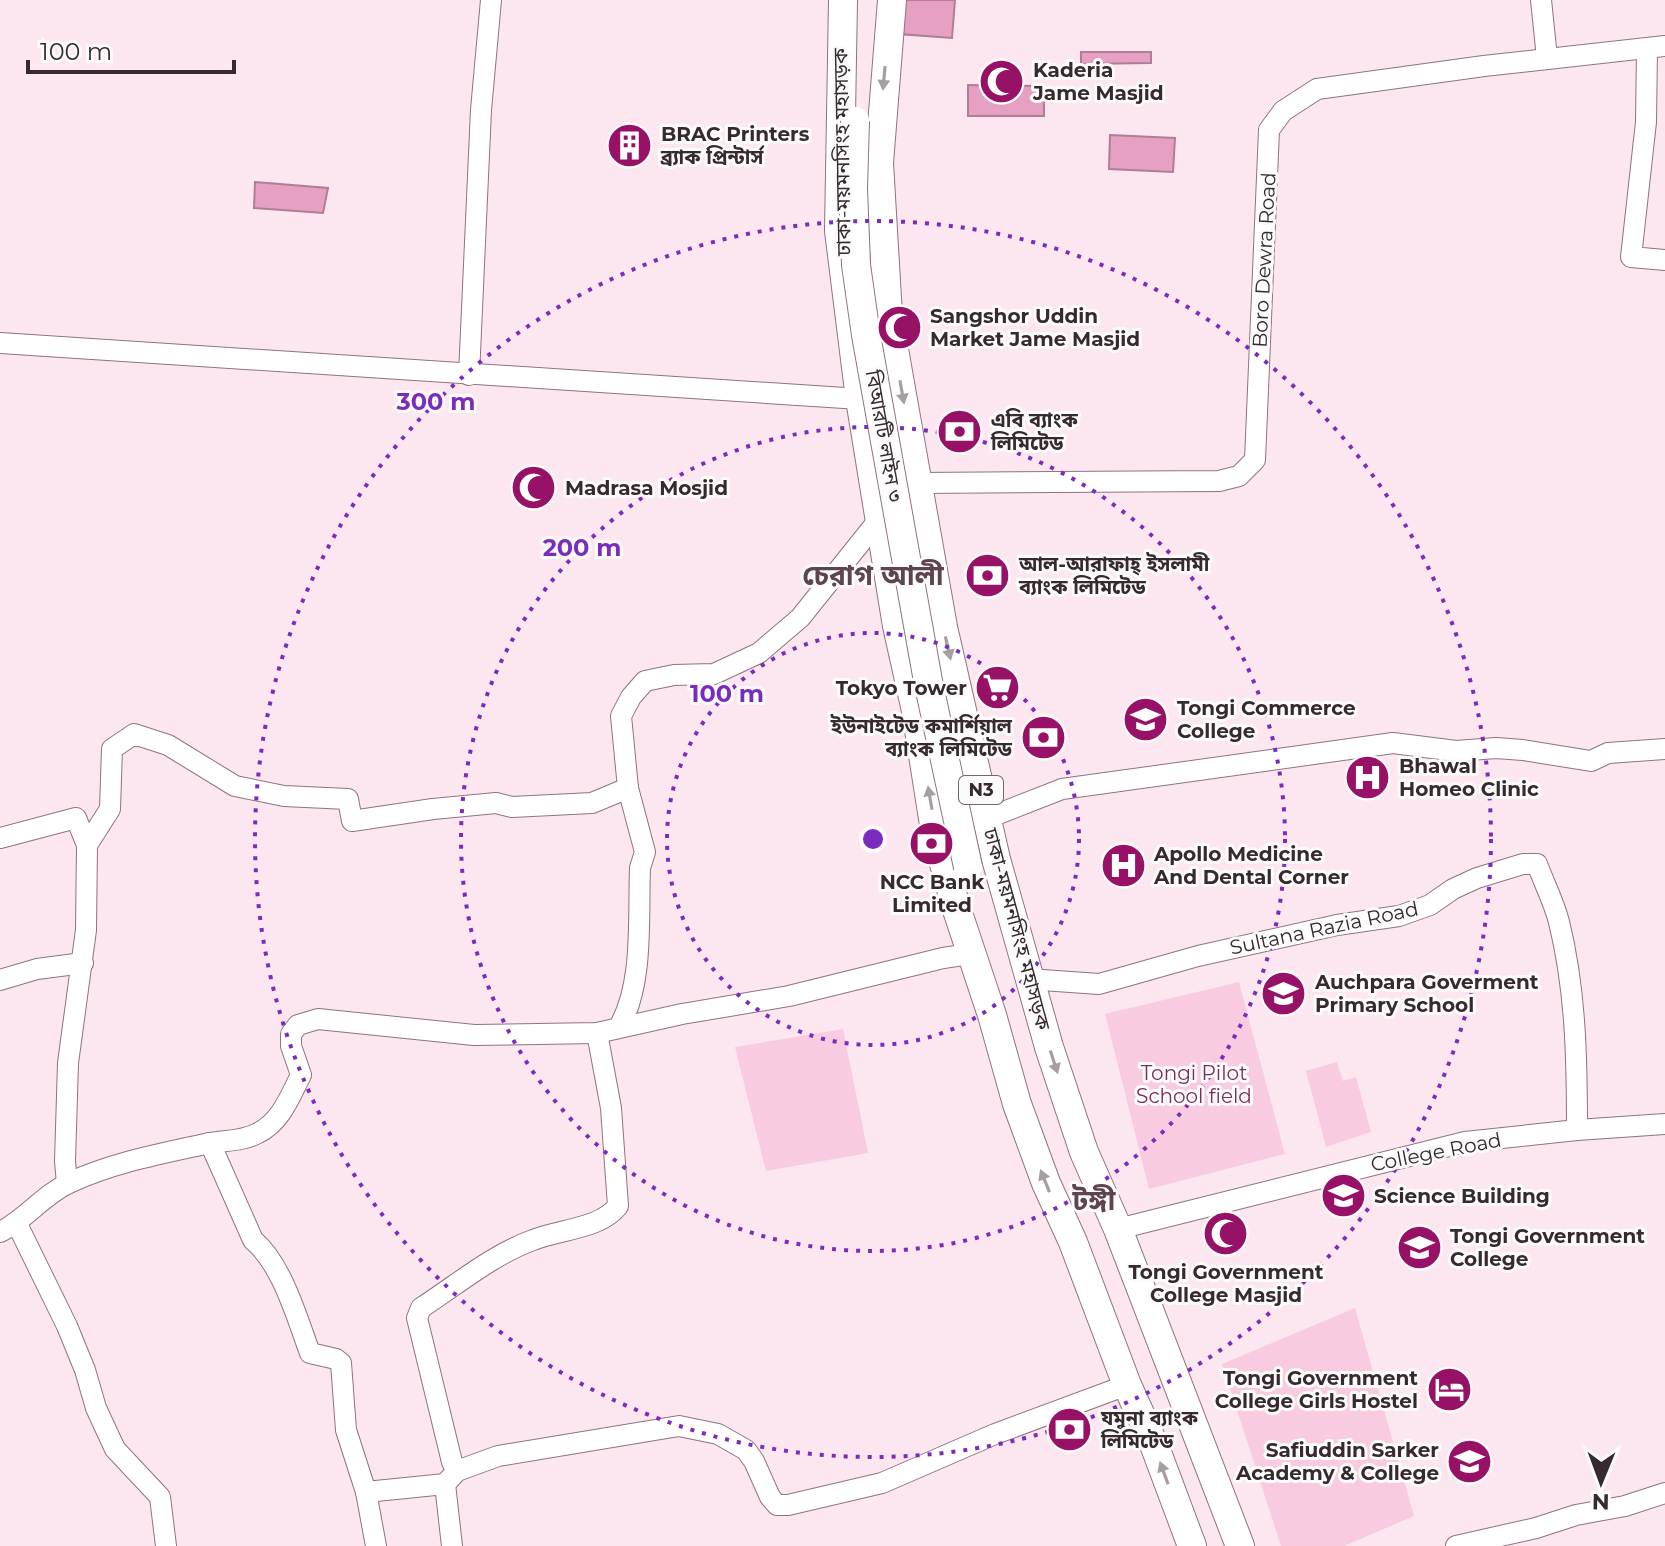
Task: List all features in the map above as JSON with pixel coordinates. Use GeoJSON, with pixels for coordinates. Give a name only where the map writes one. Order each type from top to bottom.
{"type":"FeatureCollection","features":[{"type":"Feature","properties":{"kind":"highway","name":"ঢাকা-ময়মনসিংহ মহাসড়ক"},"geometry":{"type":"LineString","coordinates":[[843,0],[839,231],[860,399],[935,831],[1017,1104],[1192,1546]]}},
{"type":"Feature","properties":{"kind":"highway","name":"বিআরটি লাইন ৩"},"geometry":{"type":"LineString","coordinates":[[863,0],[853,188],[856,265],[920,637],[968,867]]}},
{"type":"Feature","properties":{"kind":"highway","name":"ঢাকা-ময়মনসিংহ মহাসড়ক"},"geometry":{"type":"LineString","coordinates":[[892,0],[879,163],[888,315],[943,627],[1028,979],[1084,1152],[1118,1229],[1240,1546]]}},
{"type":"Feature","properties":{"kind":"street"},"geometry":{"type":"LineString","coordinates":[[469,375],[481,110],[491,0]]}},
{"type":"Feature","properties":{"kind":"street"},"geometry":{"type":"LineString","coordinates":[[1541,0],[1547,58]]}},
{"type":"Feature","properties":{"kind":"street"},"geometry":{"type":"LineString","coordinates":[[1656,47],[1631,257],[1665,260]]}},
{"type":"Feature","properties":{"kind":"street","name":"Boro Dewra Road"},"geometry":{"type":"LineString","coordinates":[[918,483],[1219,481],[1239,476],[1255,460],[1269,130],[1283,111],[1317,89],[1547,58],[1656,47]]}},
{"type":"Feature","properties":{"kind":"street"},"geometry":{"type":"LineString","coordinates":[[0,343],[860,399]]}},
{"type":"Feature","properties":{"kind":"street"},"geometry":{"type":"LineString","coordinates":[[619,1027],[629,1011],[635,987],[640,868],[645,852],[628,788],[621,716],[631,697],[645,681],[674,675],[714,674],[759,653],[778,640],[800,618],[881,517]]}},
{"type":"Feature","properties":{"kind":"street"},"geometry":{"type":"LineString","coordinates":[[87,845],[110,809],[112,749],[134,734],[168,745],[235,786],[284,796],[348,799],[352,821],[496,803],[512,807],[592,803],[628,788]]}},
{"type":"Feature","properties":{"kind":"street"},"geometry":{"type":"LineString","coordinates":[[988,818],[1062,789],[1393,743],[1456,751],[1496,748],[1523,750],[1591,761],[1608,753],[1665,749]]}},
{"type":"Feature","properties":{"kind":"street"},"geometry":{"type":"LineString","coordinates":[[0,838],[76,818],[87,845],[83,963],[68,1063],[67,1184]]}},
{"type":"Feature","properties":{"kind":"street","name":"Sultana Razia Road"},"geometry":{"type":"LineString","coordinates":[[1028,979],[1099,984],[1213,952],[1337,925],[1399,916],[1430,905],[1453,889],[1477,878],[1523,864],[1537,864],[1558,918],[1572,983],[1577,1054],[1577,1130]]}},
{"type":"Feature","properties":{"kind":"street"},"geometry":{"type":"LineString","coordinates":[[166,1546],[160,1497],[115,1449],[96,1408],[67,1326],[8,1228],[67,1184],[133,1160],[260,1133],[278,1118],[301,1075],[291,1046],[291,1034],[298,1025],[318,1019],[474,1035],[597,1033],[789,996],[970,954]]}},
{"type":"Feature","properties":{"kind":"street"},"geometry":{"type":"LineString","coordinates":[[0,980],[37,969],[83,963]]}},
{"type":"Feature","properties":{"kind":"street"},"geometry":{"type":"LineString","coordinates":[[452,1546],[452,1462],[417,1318],[421,1308],[490,1261],[533,1240],[609,1217],[618,1206],[611,1108],[597,1033]]}},
{"type":"Feature","properties":{"kind":"street","name":"College Road"},"geometry":{"type":"LineString","coordinates":[[1118,1229],[1465,1142],[1665,1124]]}},
{"type":"Feature","properties":{"kind":"street"},"geometry":{"type":"LineString","coordinates":[[210,1143],[253,1240],[266,1251],[290,1300],[310,1353],[341,1363],[346,1430],[366,1492],[376,1546]]}},
{"type":"Feature","properties":{"kind":"street"},"geometry":{"type":"LineString","coordinates":[[366,1492],[451,1477],[498,1456],[679,1426],[718,1434],[746,1450],[770,1497],[777,1505],[788,1505],[882,1483],[995,1434],[1127,1385]]}},
{"type":"Feature","properties":{"kind":"street"},"geometry":{"type":"LineString","coordinates":[[1456,1546],[1536,1528],[1576,1515],[1625,1506],[1665,1493]]}},
{"type":"Feature","properties":{"kind":"green space","name":"Tongi Pilot School field"},"geometry":{"type":"Polygon","coordinates":[[[1239,982],[1285,1154],[1149,1189],[1105,1014],[1239,982]]]}},
{"type":"Feature","properties":{"kind":"green space"},"geometry":{"type":"Polygon","coordinates":[[[843,1029],[868,1153],[766,1171],[735,1047],[843,1029]]]}},
{"type":"Feature","properties":{"kind":"green space"},"geometry":{"type":"Polygon","coordinates":[[[1337,1062],[1343,1081],[1356,1077],[1371,1132],[1326,1147],[1306,1071],[1337,1062]]]}},
{"type":"Feature","properties":{"kind":"green space"},"geometry":{"type":"Polygon","coordinates":[[[1355,1308],[1414,1516],[1344,1546],[1281,1546],[1222,1364],[1355,1308]]]}},
{"type":"Feature","properties":{"kind":"shaded area"},"geometry":{"type":"Polygon","coordinates":[[[901,0],[955,0],[952,38],[898,34],[901,0]]]}},
{"type":"Feature","properties":{"kind":"shaded area"},"geometry":{"type":"Polygon","coordinates":[[[1081,52],[1151,52],[1151,63],[1081,64],[1081,52]]]}},
{"type":"Feature","properties":{"kind":"shaded area"},"geometry":{"type":"Polygon","coordinates":[[[968,85],[1044,86],[1044,116],[968,116],[968,85]]]}},
{"type":"Feature","properties":{"kind":"shaded area"},"geometry":{"type":"Polygon","coordinates":[[[1110,135],[1175,138],[1173,172],[1109,169],[1110,135]]]}},
{"type":"Feature","properties":{"kind":"shaded area"},"geometry":{"type":"Polygon","coordinates":[[[255,182],[328,188],[323,213],[254,208],[255,182]]]}},
{"type":"Feature","properties":{"kind":"place","name":"Kaderia Jame Masjid"},"geometry":{"type":"Point","coordinates":[1002,81]}},
{"type":"Feature","properties":{"kind":"place","name":"BRAC Printers ব্র্যাক প্রিন্টার্স"},"geometry":{"type":"Point","coordinates":[630,146]}},
{"type":"Feature","properties":{"kind":"place","name":"Sangshor Uddin Market Jame Masjid"},"geometry":{"type":"Point","coordinates":[899,327]}},
{"type":"Feature","properties":{"kind":"place","name":"এবি ব্যাংক লিমিটেড"},"geometry":{"type":"Point","coordinates":[960,431]}},
{"type":"Feature","properties":{"kind":"place","name":"Madrasa Mosjid"},"geometry":{"type":"Point","coordinates":[534,488]}},
{"type":"Feature","properties":{"kind":"place","name":"আল-আরাফাহ্ ইসলামী ব্যাংক লিমিটেড"},"geometry":{"type":"Point","coordinates":[988,576]}},
{"type":"Feature","properties":{"kind":"place","name":"Tokyo Tower"},"geometry":{"type":"Point","coordinates":[998,688]}},
{"type":"Feature","properties":{"kind":"place","name":"Tongi Commerce College"},"geometry":{"type":"Point","coordinates":[1146,720]}},
{"type":"Feature","properties":{"kind":"place","name":"ইউনাইটেড কমার্শিয়াল ব্যাংক লিমিটেড"},"geometry":{"type":"Point","coordinates":[1043,738]}},
{"type":"Feature","properties":{"kind":"place","name":"Bhawal Homeo Clinic"},"geometry":{"type":"Point","coordinates":[1368,778]}},
{"type":"Feature","properties":{"kind":"place","name":"NCC Bank Limited"},"geometry":{"type":"Point","coordinates":[932,843]}},
{"type":"Feature","properties":{"kind":"place","name":"Apollo Medicine And Dental Corner"},"geometry":{"type":"Point","coordinates":[1123,866]}},
{"type":"Feature","properties":{"kind":"place","name":"Auchpara Goverment Primary School"},"geometry":{"type":"Point","coordinates":[1284,994]}},
{"type":"Feature","properties":{"kind":"place","name":"Science Building"},"geometry":{"type":"Point","coordinates":[1343,1196]}},
{"type":"Feature","properties":{"kind":"place","name":"Tongi Government College Masjid"},"geometry":{"type":"Point","coordinates":[1226,1233]}},
{"type":"Feature","properties":{"kind":"place","name":"Tongi Government College"},"geometry":{"type":"Point","coordinates":[1419,1248]}},
{"type":"Feature","properties":{"kind":"place","name":"Tongi Government College Girls Hostel"},"geometry":{"type":"Point","coordinates":[1449,1390]}},
{"type":"Feature","properties":{"kind":"place","name":"যমুনা ব্যাংক লিমিটেড"},"geometry":{"type":"Point","coordinates":[1070,1429]}},
{"type":"Feature","properties":{"kind":"place","name":"Safiuddin Sarker Academy & College"},"geometry":{"type":"Point","coordinates":[1470,1462]}},
{"type":"Feature","properties":{"kind":"district","name":"চেরাগ আলী"},"geometry":{"type":"Point","coordinates":[873,575]}},
{"type":"Feature","properties":{"kind":"district","name":"টঙ্গী"},"geometry":{"type":"Point","coordinates":[1094,1200]}}]}
